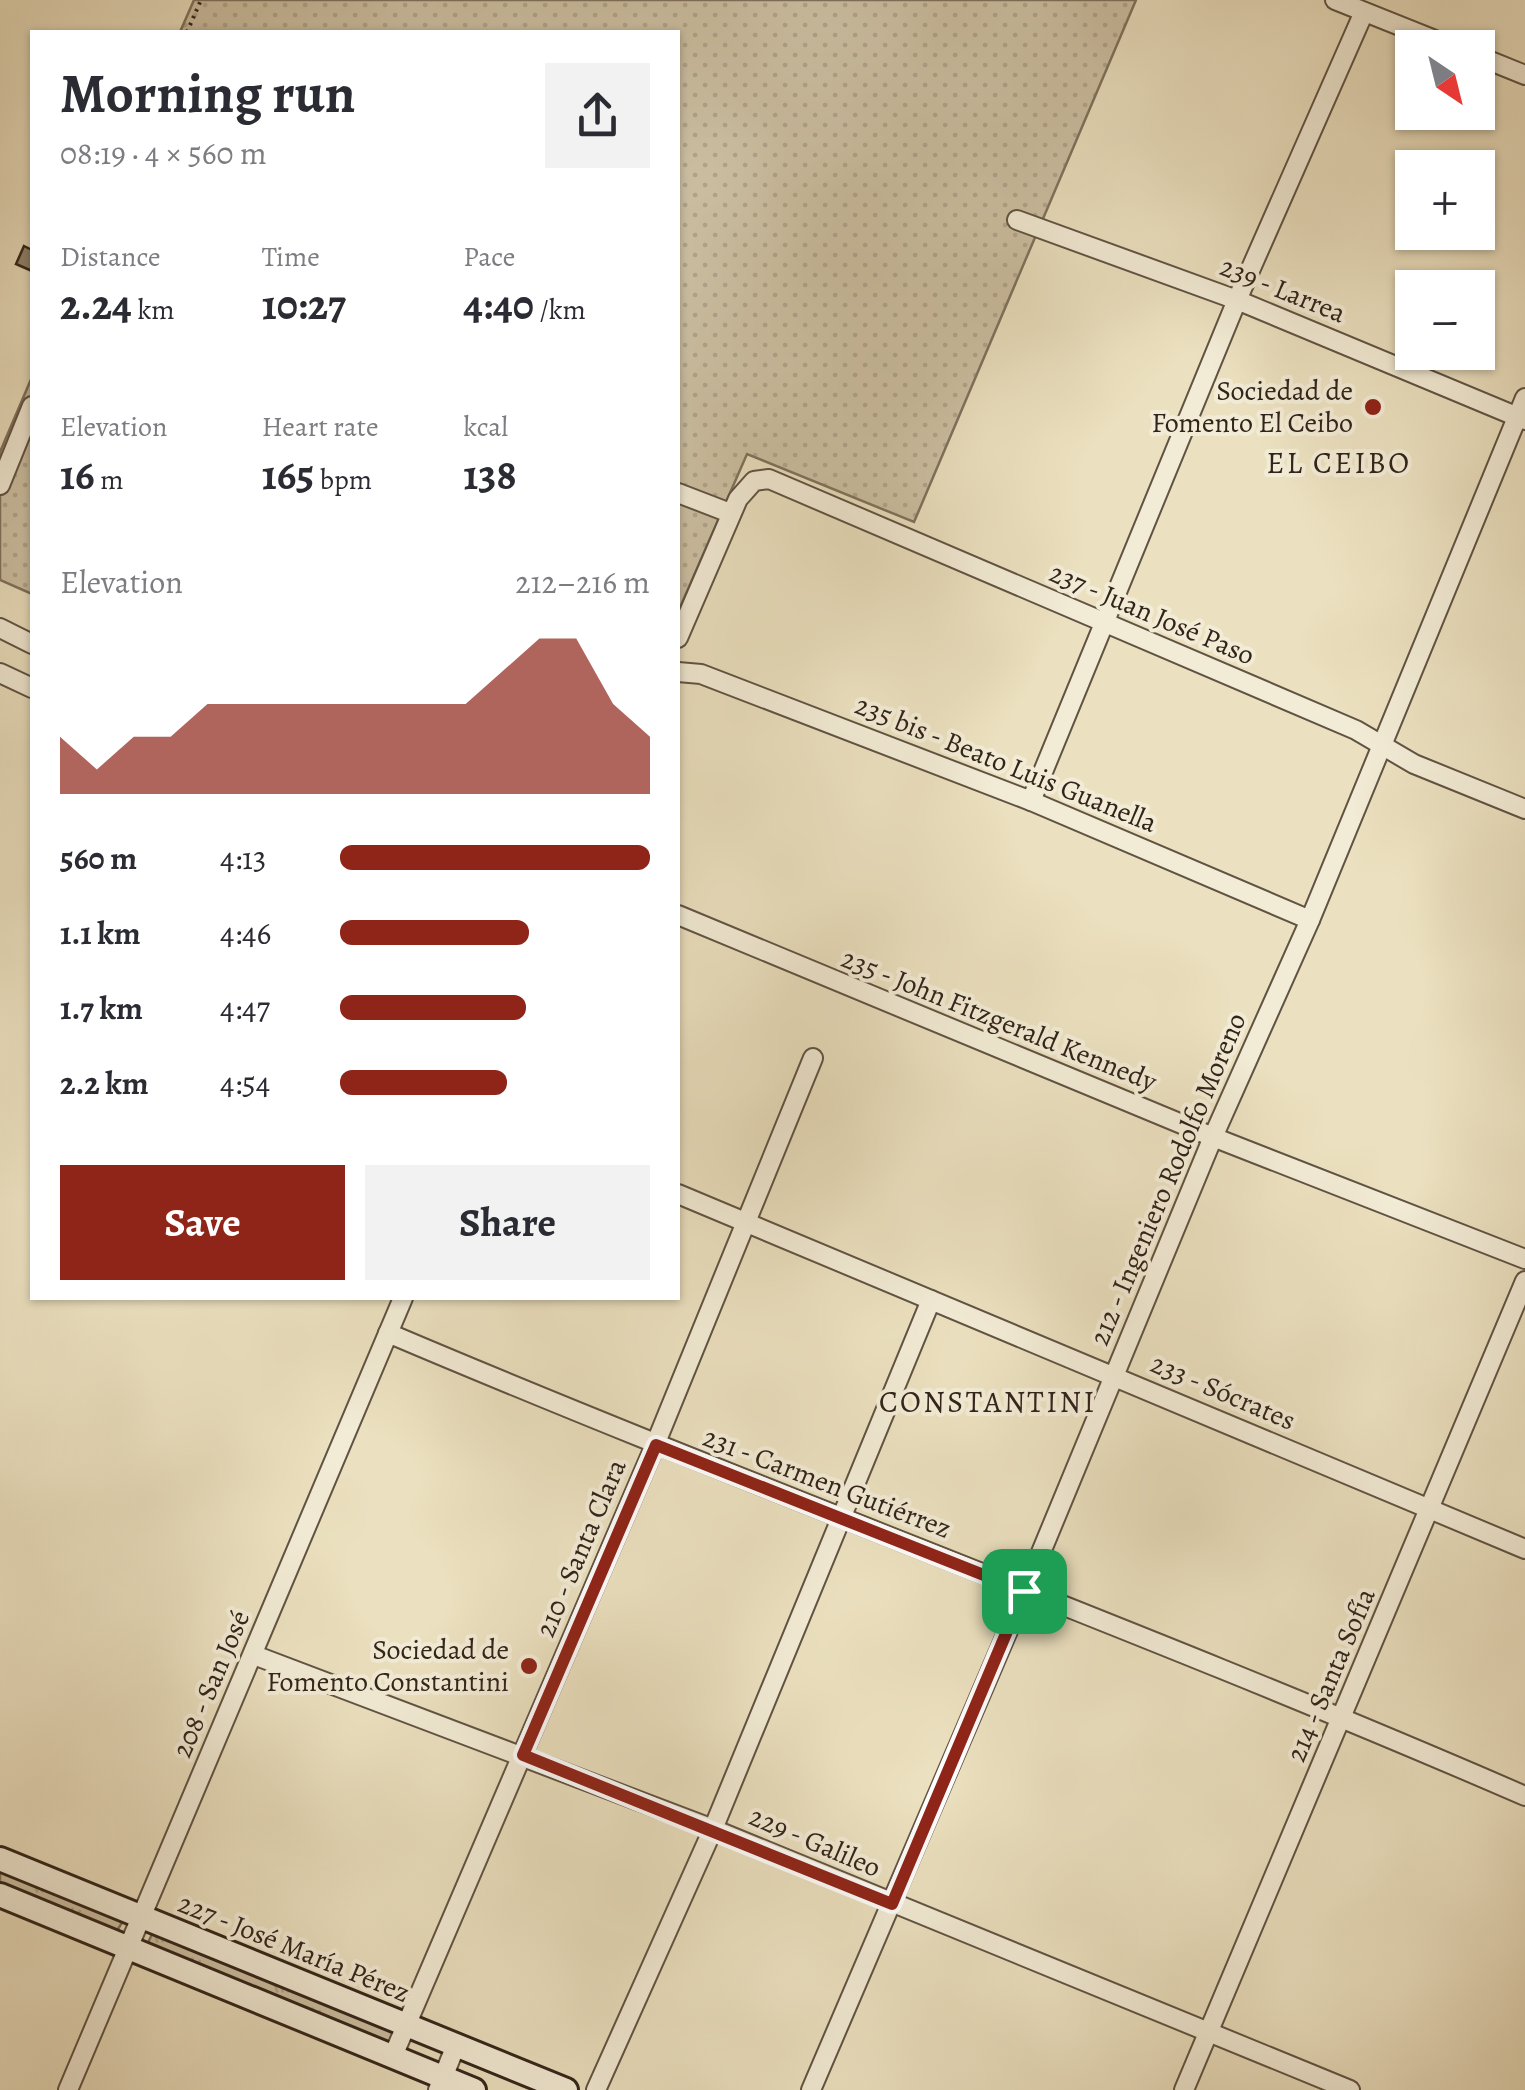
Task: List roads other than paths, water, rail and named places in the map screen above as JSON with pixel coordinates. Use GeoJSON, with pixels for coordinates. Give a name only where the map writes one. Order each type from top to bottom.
{"type":"FeatureCollection","features":[{"type":"Feature","properties":{"kind":"street"},"geometry":{"type":"LineString","coordinates":[[1336,0],[1410,30]]}},
{"type":"Feature","properties":{"kind":"street"},"geometry":{"type":"LineString","coordinates":[[1031,801],[1237,300],[1364,12]]}},
{"type":"Feature","properties":{"kind":"street"},"geometry":{"type":"LineString","coordinates":[[1495,63],[1525,75]]}},
{"type":"Feature","properties":{"kind":"street","name":"239 - Larrea"},"geometry":{"type":"LineString","coordinates":[[1017,220],[1237,300],[1521,418]]}},
{"type":"Feature","properties":{"kind":"street","name":"212 - Ingeniero Rodolfo Moreno"},"geometry":{"type":"LineString","coordinates":[[811,2090],[1213,1137],[1310,920],[1521,418],[1525,398]]}},
{"type":"Feature","properties":{"kind":"street"},"geometry":{"type":"LineString","coordinates":[[0,485],[30,418]]}},
{"type":"Feature","properties":{"kind":"street","name":"237 - Juan José Paso"},"geometry":{"type":"LineString","coordinates":[[730,513],[754,481],[770,479],[1356,730],[1414,764],[1525,810]]}},
{"type":"Feature","properties":{"kind":"street"},"geometry":{"type":"LineString","coordinates":[[680,494],[730,513],[680,633]]}},
{"type":"Feature","properties":{"kind":"street"},"geometry":{"type":"LineString","coordinates":[[0,628],[30,643]]}},
{"type":"Feature","properties":{"kind":"street","name":"235 bis - Beato Luis Guanella"},"geometry":{"type":"LineString","coordinates":[[680,672],[701,674],[1031,801],[1310,920]]}},
{"type":"Feature","properties":{"kind":"street"},"geometry":{"type":"LineString","coordinates":[[0,673],[30,687]]}},
{"type":"Feature","properties":{"kind":"street","name":"235 - John Fitzgerald Kennedy"},"geometry":{"type":"LineString","coordinates":[[680,917],[1213,1137],[1525,1260]]}},
{"type":"Feature","properties":{"kind":"street","name":"210 - Santa Clara"},"geometry":{"type":"LineString","coordinates":[[393,2056],[656,1445],[812,1058]]}},
{"type":"Feature","properties":{"kind":"street","name":"233 - Sócrates"},"geometry":{"type":"LineString","coordinates":[[680,1195],[1525,1549]]}},
{"type":"Feature","properties":{"kind":"street","name":"214 - Santa Sofía"},"geometry":{"type":"LineString","coordinates":[[1184,2090],[1525,1281]]}},
{"type":"Feature","properties":{"kind":"street","name":"208 - San José"},"geometry":{"type":"LineString","coordinates":[[68,2090],[402,1300]]}},
{"type":"Feature","properties":{"kind":"street"},"geometry":{"type":"LineString","coordinates":[[596,2090],[713,1829],[931,1300]]}},
{"type":"Feature","properties":{"kind":"street","name":"231 - Carmen Gutiérrez"},"geometry":{"type":"LineString","coordinates":[[388,1333],[841,1520],[1343,1717],[1525,1796]]}},
{"type":"Feature","properties":{"kind":"street","name":"229 - Galileo"},"geometry":{"type":"LineString","coordinates":[[254,1656],[713,1829],[1350,2090]]}},
{"type":"Feature","properties":{"kind":"street","name":"227 - José María Pérez"},"geometry":{"type":"LineString","coordinates":[[0,1859],[566,2090]]}},
{"type":"Feature","properties":{"kind":"street"},"geometry":{"type":"LineString","coordinates":[[0,1895],[393,2056],[440,2084],[474,2090]]}},
{"type":"Feature","properties":{"kind":"street"},"geometry":{"type":"LineString","coordinates":[[440,2084],[456,2045]]}},
{"type":"Feature","properties":{"kind":"place","name":"Sociedad de Fomento El Ceibo"},"geometry":{"type":"Point","coordinates":[1373,407]}},
{"type":"Feature","properties":{"kind":"place","name":"Sociedad de Fomento Constantini"},"geometry":{"type":"Point","coordinates":[529,1666]}},
{"type":"Feature","properties":{"kind":"district","name":"EL CEIBO"},"geometry":{"type":"Point","coordinates":[1339,463]}},
{"type":"Feature","properties":{"kind":"district","name":"CONSTANTINI"},"geometry":{"type":"Point","coordinates":[988,1402]}}]}
